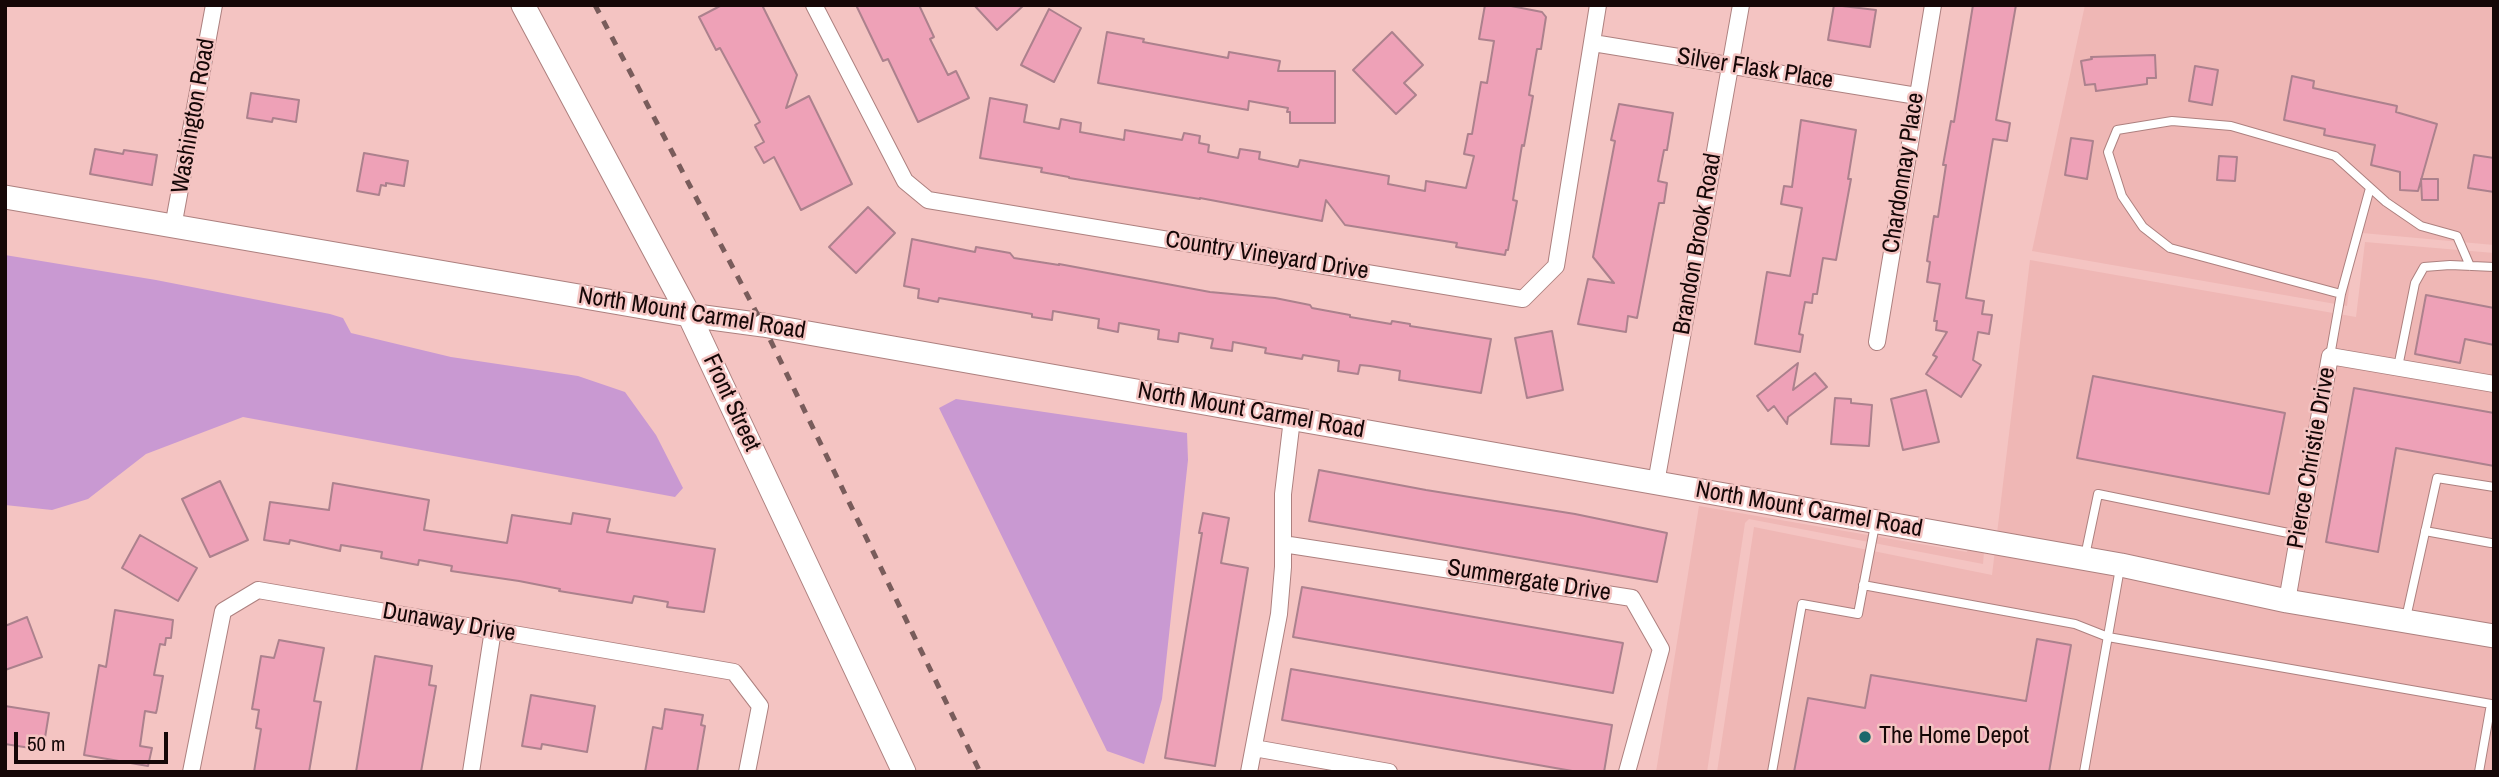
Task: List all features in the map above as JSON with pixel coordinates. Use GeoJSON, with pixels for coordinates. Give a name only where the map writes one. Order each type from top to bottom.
{"type":"FeatureCollection","features":[{"type":"Feature","properties":{"kind":"street","name":"Washington Road"},"geometry":{"type":"LineString","coordinates":[[173,227],[214,5]]}},
{"type":"Feature","properties":{"kind":"street","name":"Front Street"},"geometry":{"type":"LineString","coordinates":[[523,5],[689,315],[904,772]]}},
{"type":"Feature","properties":{"kind":"street","name":"Country Vineyard Drive"},"geometry":{"type":"LineString","coordinates":[[814,5],[905,181],[928,200],[1523,299],[1556,266],[1598,5]]}},
{"type":"Feature","properties":{"kind":"street","name":"Brandon Brook Road"},"geometry":{"type":"LineString","coordinates":[[1656,483],[1741,5]]}},
{"type":"Feature","properties":{"kind":"street","name":"Chardonnay Place"},"geometry":{"type":"LineString","coordinates":[[1877,342],[1933,5]]}},
{"type":"Feature","properties":{"kind":"street","name":"Silver Flask Place"},"geometry":{"type":"LineString","coordinates":[[1593,43],[1917,96]]}},
{"type":"Feature","properties":{"kind":"street","name":"North Mount Carmel Road"},"geometry":{"type":"LineString","coordinates":[[5,197],[763,326],[2121,565],[2287,601],[2494,636]]}},
{"type":"Feature","properties":{"kind":"street","name":"Pierce Christie Drive"},"geometry":{"type":"LineString","coordinates":[[2287,601],[2330,356],[2494,384]]}},
{"type":"Feature","properties":{"kind":"street"},"geometry":{"type":"LineString","coordinates":[[1250,772],[1279,614],[1283,494],[1292,419]]}},
{"type":"Feature","properties":{"kind":"street","name":"Summergate Drive"},"geometry":{"type":"LineString","coordinates":[[1283,544],[1632,598],[1661,649],[1627,772]]}},
{"type":"Feature","properties":{"kind":"street","name":"Dunaway Drive"},"geometry":{"type":"LineString","coordinates":[[191,772],[223,611],[258,590],[734,671],[760,706],[747,772]]}},
{"type":"Feature","properties":{"kind":"street"},"geometry":{"type":"LineString","coordinates":[[471,772],[493,630]]}},
{"type":"Feature","properties":{"kind":"street"},"geometry":{"type":"LineString","coordinates":[[1254,748],[1390,772]]}},
{"type":"Feature","properties":{"kind":"lane"},"geometry":{"type":"LineString","coordinates":[[2341,294],[2170,248],[2143,227],[2122,196],[2108,152],[2117,130],[2172,121],[2231,126],[2335,156],[2370,188],[2421,226],[2457,236],[2470,266]]}},
{"type":"Feature","properties":{"kind":"lane"},"geometry":{"type":"LineString","coordinates":[[2330,356],[2341,294],[2370,188]]}},
{"type":"Feature","properties":{"kind":"lane"},"geometry":{"type":"LineString","coordinates":[[2398,367],[2415,283],[2424,267],[2494,267]]}},
{"type":"Feature","properties":{"kind":"lane"},"geometry":{"type":"LineString","coordinates":[[2405,621],[2437,478],[2494,487]]}},
{"type":"Feature","properties":{"kind":"lane"},"geometry":{"type":"LineString","coordinates":[[2085,559],[2098,494],[2298,535]]}},
{"type":"Feature","properties":{"kind":"lane"},"geometry":{"type":"LineString","coordinates":[[1772,772],[1802,604],[1858,614],[1875,522]]}},
{"type":"Feature","properties":{"kind":"lane"},"geometry":{"type":"LineString","coordinates":[[2425,531],[2491,543]]}},
{"type":"Feature","properties":{"kind":"lane"},"geometry":{"type":"LineString","coordinates":[[2084,772],[2121,565]]}},
{"type":"Feature","properties":{"kind":"lane"},"geometry":{"type":"LineString","coordinates":[[1863,585],[2075,624],[2108,637],[2491,704],[2479,772]]}},
{"type":"Feature","properties":{"kind":"shaded area"},"geometry":{"type":"Polygon","coordinates":[[[2085,5],[2494,5],[2494,245],[2362,233],[2355,241],[2347,306],[2032,251],[2085,5]]]}},
{"type":"Feature","properties":{"kind":"shaded area"},"geometry":{"type":"Polygon","coordinates":[[[2365,242],[2494,253],[2494,772],[1717,772],[1754,527],[1992,575],[2030,260],[2356,317],[2365,242]]]}},
{"type":"Feature","properties":{"kind":"shaded area"},"geometry":{"type":"Polygon","coordinates":[[[5,255],[156,280],[330,314],[343,318],[351,333],[451,357],[578,376],[625,392],[656,435],[683,488],[675,497],[243,417],[146,454],[88,499],[52,510],[5,505],[5,255]]]}},
{"type":"Feature","properties":{"kind":"shaded area"},"geometry":{"type":"Polygon","coordinates":[[[956,399],[1187,433],[1188,460],[1162,699],[1144,764],[1107,751],[939,408],[956,399]]]}},
{"type":"Feature","properties":{"kind":"shaded area"},"geometry":{"type":"Polygon","coordinates":[[[1699,506],[1967,552],[1968,549],[1984,552],[1983,564],[1749,519],[1745,523],[1707,772],[1656,772],[1699,506]]]}},
{"type":"Feature","properties":{"kind":"building"},"geometry":{"type":"Polygon","coordinates":[[[722,5],[762,5],[797,75],[786,108],[809,96],[852,184],[801,210],[774,157],[764,163],[755,147],[764,142],[755,125],[760,122],[720,48],[716,50],[699,17],[722,5]]]}},
{"type":"Feature","properties":{"kind":"building"},"geometry":{"type":"Polygon","coordinates":[[[856,5],[919,5],[934,37],[930,39],[948,75],[956,71],[969,98],[918,122],[888,59],[883,61],[856,5]]]}},
{"type":"Feature","properties":{"kind":"building"},"geometry":{"type":"Polygon","coordinates":[[[974,5],[1024,5],[997,30],[974,5]]]}},
{"type":"Feature","properties":{"kind":"building"},"geometry":{"type":"Polygon","coordinates":[[[1485,5],[1506,5],[1542,12],[1546,17],[1529,95],[1533,96],[1513,200],[1517,201],[1505,255],[1456,247],[1457,243],[1345,225],[1326,200],[1322,221],[1200,198],[1069,178],[1041,172],[1042,168],[980,158],[990,98],[1027,105],[1024,122],[1059,129],[1061,119],[1081,123],[1080,132],[1124,140],[1125,130],[1182,140],[1184,133],[1200,136],[1199,143],[1209,145],[1208,152],[1238,158],[1240,149],[1260,152],[1259,159],[1298,167],[1300,160],[1389,176],[1388,184],[1425,191],[1426,181],[1466,188],[1474,156],[1464,154],[1468,134],[1472,134],[1481,82],[1487,83],[1494,41],[1479,39],[1485,5]]]}},
{"type":"Feature","properties":{"kind":"building"},"geometry":{"type":"Polygon","coordinates":[[[1834,5],[1876,10],[1870,47],[1828,40],[1834,5]]]}},
{"type":"Feature","properties":{"kind":"building"},"geometry":{"type":"Polygon","coordinates":[[[1973,5],[2016,5],[1996,120],[2010,123],[2007,141],[1993,139],[1966,298],[1984,301],[1982,314],[1992,315],[1989,334],[1978,332],[1973,360],[1981,365],[1961,397],[1926,374],[1937,357],[1933,355],[1947,332],[1936,330],[1937,321],[1934,321],[1940,284],[1927,282],[1930,262],[1927,261],[1934,216],[1938,217],[1946,165],[1943,165],[1951,121],[1954,122],[1973,5]]]}},
{"type":"Feature","properties":{"kind":"building"},"geometry":{"type":"Polygon","coordinates":[[[1049,9],[1081,28],[1054,82],[1021,65],[1049,9]]]}},
{"type":"Feature","properties":{"kind":"building"},"geometry":{"type":"Polygon","coordinates":[[[1107,32],[1144,39],[1143,42],[1228,58],[1229,52],[1280,61],[1278,71],[1335,71],[1335,123],[1290,123],[1288,108],[1249,101],[1248,110],[1098,83],[1107,32]]]}},
{"type":"Feature","properties":{"kind":"building"},"geometry":{"type":"Polygon","coordinates":[[[1392,32],[1423,65],[1404,83],[1416,95],[1396,114],[1353,70],[1392,32]]]}},
{"type":"Feature","properties":{"kind":"building"},"geometry":{"type":"Polygon","coordinates":[[[2155,55],[2156,78],[2147,78],[2147,84],[2096,91],[2095,84],[2085,85],[2081,61],[2092,59],[2091,57],[2155,55]]]}},
{"type":"Feature","properties":{"kind":"building"},"geometry":{"type":"Polygon","coordinates":[[[2195,66],[2218,70],[2212,105],[2189,101],[2195,66]]]}},
{"type":"Feature","properties":{"kind":"building"},"geometry":{"type":"Polygon","coordinates":[[[2292,76],[2314,81],[2313,88],[2397,106],[2396,112],[2437,124],[2418,191],[2400,190],[2400,172],[2371,165],[2375,145],[2324,135],[2325,129],[2284,120],[2292,76]]]}},
{"type":"Feature","properties":{"kind":"building"},"geometry":{"type":"Polygon","coordinates":[[[251,93],[299,100],[296,122],[273,118],[272,122],[247,118],[251,93]]]}},
{"type":"Feature","properties":{"kind":"building"},"geometry":{"type":"Polygon","coordinates":[[[1619,104],[1673,113],[1667,150],[1664,150],[1658,181],[1667,183],[1664,203],[1659,203],[1637,318],[1628,316],[1626,332],[1578,324],[1588,279],[1614,283],[1593,257],[1615,141],[1611,140],[1619,104]]]}},
{"type":"Feature","properties":{"kind":"building"},"geometry":{"type":"Polygon","coordinates":[[[1801,120],[1856,130],[1848,179],[1851,179],[1836,260],[1823,258],[1817,294],[1813,294],[1812,303],[1805,302],[1799,334],[1803,335],[1800,352],[1755,344],[1767,272],[1790,276],[1802,208],[1781,204],[1784,186],[1792,187],[1801,120]]]}},
{"type":"Feature","properties":{"kind":"building"},"geometry":{"type":"Polygon","coordinates":[[[2071,138],[2093,141],[2087,179],[2065,175],[2071,138]]]}},
{"type":"Feature","properties":{"kind":"building"},"geometry":{"type":"Polygon","coordinates":[[[95,149],[123,154],[124,150],[157,155],[152,185],[90,174],[95,149]]]}},
{"type":"Feature","properties":{"kind":"building"},"geometry":{"type":"Polygon","coordinates":[[[364,153],[408,161],[404,186],[386,183],[386,186],[381,185],[379,195],[357,191],[364,153]]]}},
{"type":"Feature","properties":{"kind":"building"},"geometry":{"type":"Polygon","coordinates":[[[2474,155],[2494,158],[2494,192],[2468,188],[2474,155]]]}},
{"type":"Feature","properties":{"kind":"building"},"geometry":{"type":"Polygon","coordinates":[[[2219,156],[2237,157],[2235,181],[2217,180],[2219,156]]]}},
{"type":"Feature","properties":{"kind":"building"},"geometry":{"type":"Polygon","coordinates":[[[2421,179],[2438,179],[2438,200],[2422,200],[2421,179]]]}},
{"type":"Feature","properties":{"kind":"building"},"geometry":{"type":"Polygon","coordinates":[[[868,207],[895,233],[856,273],[829,247],[868,207]]]}},
{"type":"Feature","properties":{"kind":"building"},"geometry":{"type":"Polygon","coordinates":[[[912,239],[975,252],[976,247],[1010,253],[1014,258],[1210,292],[1275,298],[1350,317],[1391,324],[1392,321],[1491,339],[1481,393],[1399,380],[1400,371],[1370,366],[1360,365],[1358,374],[1338,371],[1339,361],[1265,353],[1266,348],[1233,342],[1232,351],[1211,348],[1213,339],[1179,333],[1178,342],[1158,339],[1159,330],[1119,323],[1118,332],[1098,328],[1099,319],[1053,311],[1052,320],[939,298],[938,302],[918,298],[919,289],[904,286],[912,239]]]}},
{"type":"Feature","properties":{"kind":"building"},"geometry":{"type":"Polygon","coordinates":[[[2426,295],[2494,308],[2494,345],[2465,339],[2460,363],[2415,354],[2426,295]]]}},
{"type":"Feature","properties":{"kind":"building"},"geometry":{"type":"Polygon","coordinates":[[[1552,331],[1563,390],[1527,398],[1515,338],[1552,331]]]}},
{"type":"Feature","properties":{"kind":"building"},"geometry":{"type":"Polygon","coordinates":[[[1798,363],[1793,390],[1815,373],[1827,387],[1788,417],[1787,424],[1774,406],[1768,411],[1757,396],[1798,363]]]}},
{"type":"Feature","properties":{"kind":"building"},"geometry":{"type":"Polygon","coordinates":[[[2093,376],[2285,413],[2269,494],[2077,458],[2093,376]]]}},
{"type":"Feature","properties":{"kind":"building"},"geometry":{"type":"Polygon","coordinates":[[[2354,388],[2494,413],[2494,466],[2396,448],[2378,552],[2326,542],[2354,388]]]}},
{"type":"Feature","properties":{"kind":"building"},"geometry":{"type":"Polygon","coordinates":[[[1926,390],[1939,442],[1903,450],[1891,399],[1926,390]]]}},
{"type":"Feature","properties":{"kind":"building"},"geometry":{"type":"Polygon","coordinates":[[[1835,398],[1872,405],[1869,446],[1831,444],[1835,398]]]}},
{"type":"Feature","properties":{"kind":"building"},"geometry":{"type":"Polygon","coordinates":[[[1319,470],[1575,514],[1667,533],[1657,582],[1309,521],[1319,470]]]}},
{"type":"Feature","properties":{"kind":"building"},"geometry":{"type":"Polygon","coordinates":[[[220,481],[248,540],[210,557],[182,499],[220,481]]]}},
{"type":"Feature","properties":{"kind":"building"},"geometry":{"type":"Polygon","coordinates":[[[333,483],[429,500],[424,530],[507,543],[512,515],[571,524],[573,513],[610,519],[607,532],[715,549],[704,612],[667,607],[668,602],[634,596],[632,603],[559,591],[560,589],[519,581],[451,571],[452,566],[419,560],[418,565],[381,558],[382,552],[341,545],[340,551],[290,540],[289,544],[264,540],[270,502],[329,510],[333,483]]]}},
{"type":"Feature","properties":{"kind":"building"},"geometry":{"type":"Polygon","coordinates":[[[1203,513],[1229,518],[1221,563],[1248,568],[1215,766],[1165,758],[1203,513]]]}},
{"type":"Feature","properties":{"kind":"building"},"geometry":{"type":"Polygon","coordinates":[[[140,535],[197,568],[178,601],[122,568],[140,535]]]}},
{"type":"Feature","properties":{"kind":"building"},"geometry":{"type":"Polygon","coordinates":[[[1302,587],[1623,643],[1613,693],[1293,637],[1302,587]]]}},
{"type":"Feature","properties":{"kind":"building"},"geometry":{"type":"Polygon","coordinates":[[[115,610],[173,620],[171,638],[166,638],[165,645],[160,644],[154,675],[163,676],[156,713],[145,711],[140,746],[152,748],[148,766],[84,755],[99,665],[106,667],[115,610]]]}},
{"type":"Feature","properties":{"kind":"building"},"geometry":{"type":"Polygon","coordinates":[[[27,617],[42,657],[5,670],[5,626],[27,617]]]}},
{"type":"Feature","properties":{"kind":"building"},"geometry":{"type":"Polygon","coordinates":[[[2037,639],[2071,645],[2049,772],[1794,772],[1808,698],[1865,708],[1871,675],[2026,701],[2037,639]]]}},
{"type":"Feature","properties":{"kind":"building"},"geometry":{"type":"Polygon","coordinates":[[[279,640],[324,648],[314,701],[321,702],[309,772],[254,772],[261,729],[256,728],[259,710],[252,709],[261,656],[274,658],[279,640]]]}},
{"type":"Feature","properties":{"kind":"building"},"geometry":{"type":"Polygon","coordinates":[[[375,656],[432,666],[429,685],[436,686],[421,772],[356,772],[375,656]]]}},
{"type":"Feature","properties":{"kind":"building"},"geometry":{"type":"Polygon","coordinates":[[[1291,669],[1612,725],[1604,772],[1578,772],[1282,720],[1291,669]]]}},
{"type":"Feature","properties":{"kind":"building"},"geometry":{"type":"Polygon","coordinates":[[[531,695],[595,706],[587,752],[542,744],[541,749],[522,746],[531,695]]]}},
{"type":"Feature","properties":{"kind":"building"},"geometry":{"type":"Polygon","coordinates":[[[5,706],[49,713],[43,750],[5,744],[5,706]]]}},
{"type":"Feature","properties":{"kind":"building"},"geometry":{"type":"Polygon","coordinates":[[[665,709],[703,715],[701,725],[705,726],[697,772],[645,772],[653,727],[662,729],[665,709]]]}},
{"type":"Feature","properties":{"kind":"railway"},"geometry":{"type":"LineString","coordinates":[[595,5],[763,325],[980,772]]}},
{"type":"Feature","properties":{"kind":"place","name":"The Home Depot"},"geometry":{"type":"Point","coordinates":[1865,737]}}]}
